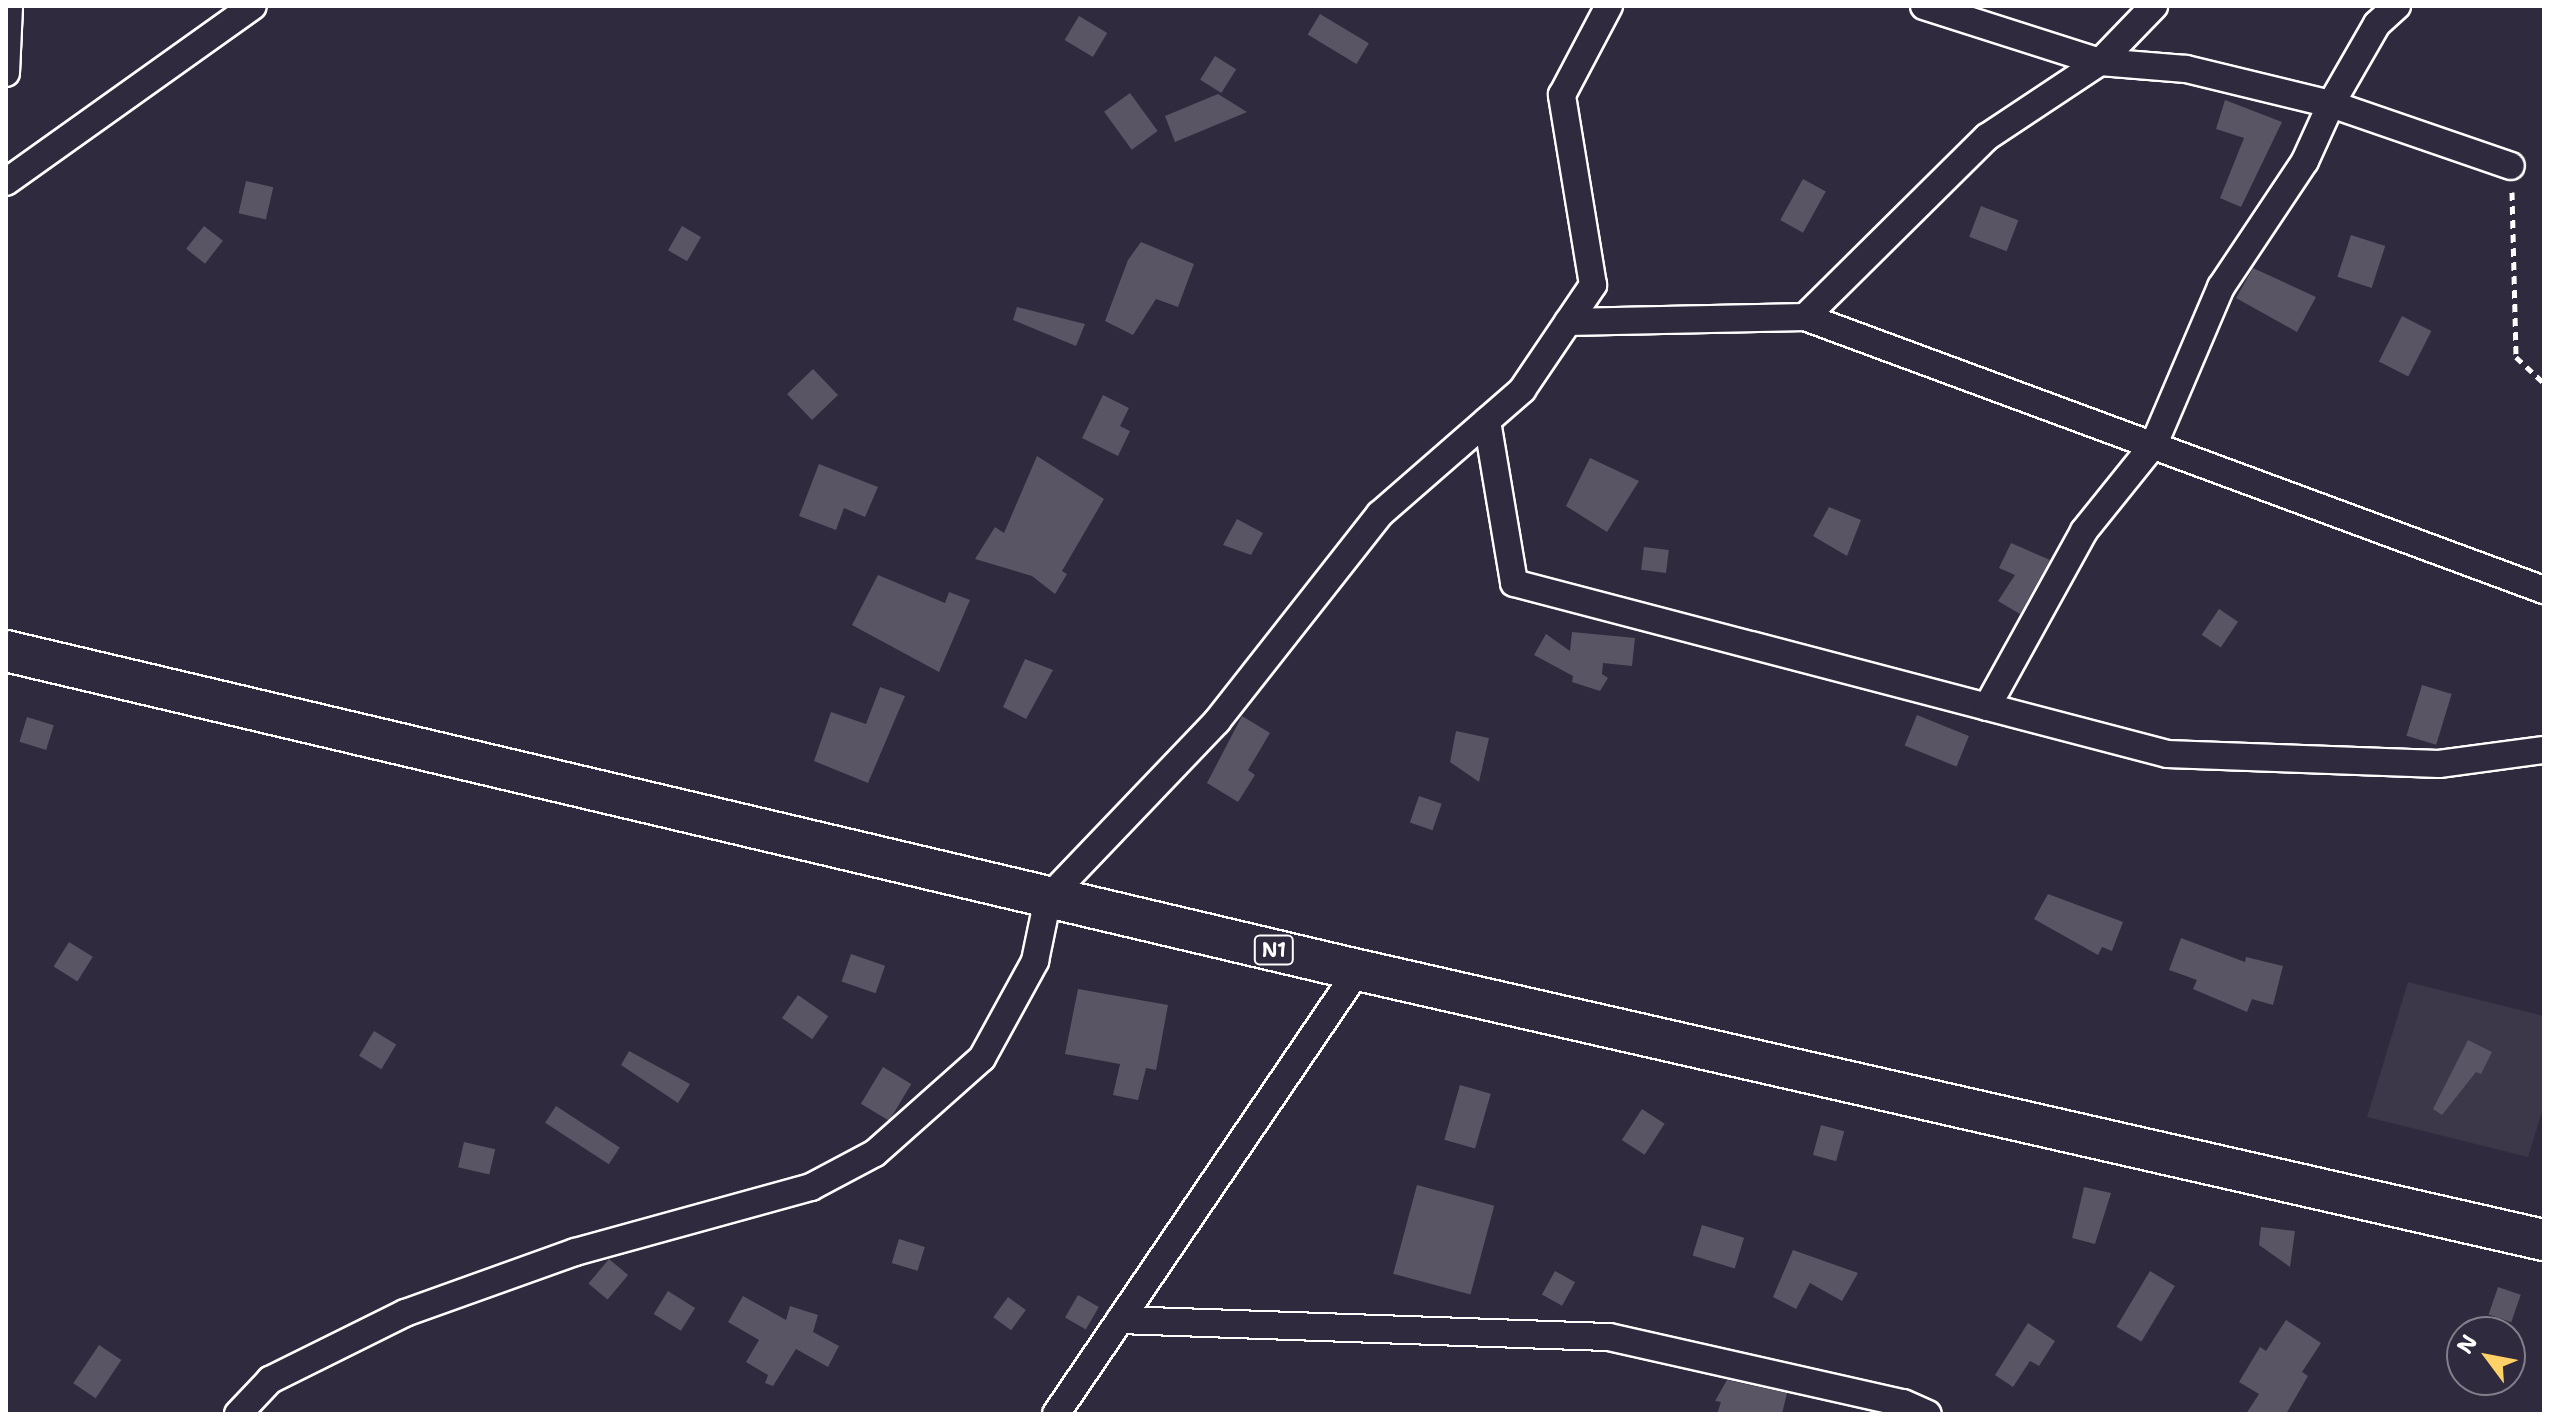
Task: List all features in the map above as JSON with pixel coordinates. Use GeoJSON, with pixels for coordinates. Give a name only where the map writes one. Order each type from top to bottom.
{"type":"FeatureCollection","features":[{"type":"Feature","properties":{"kind":"main road","name":"N1"},"geometry":{"type":"LineString","coordinates":[[6,651],[1358,970],[2544,1240]]}},
{"type":"Feature","properties":{"kind":"street"},"geometry":{"type":"LineString","coordinates":[[6,73],[9,6]]}},
{"type":"Feature","properties":{"kind":"street"},"geometry":{"type":"LineString","coordinates":[[6,182],[253,6]]}},
{"type":"Feature","properties":{"kind":"street"},"geometry":{"type":"LineString","coordinates":[[238,1414],[270,1380],[405,1313],[575,1252],[811,1187],[875,1153],[982,1058],[1035,961],[1048,898],[1217,721],[1380,514],[1522,390],[1593,285],[1562,95],[1609,6]]}},
{"type":"Feature","properties":{"kind":"street"},"geometry":{"type":"LineString","coordinates":[[1924,6],[2100,62],[2186,69],[2331,104],[2511,166]]}},
{"type":"Feature","properties":{"kind":"street"},"geometry":{"type":"LineString","coordinates":[[1805,317],[1987,137],[2100,62],[2154,6]]}},
{"type":"Feature","properties":{"kind":"street"},"geometry":{"type":"LineString","coordinates":[[1987,707],[2084,531],[2154,444],[2221,287],[2305,161],[2331,104],[2377,24],[2397,6]]}},
{"type":"Feature","properties":{"kind":"street"},"geometry":{"type":"LineString","coordinates":[[1568,322],[1805,317],[2544,590]]}},
{"type":"Feature","properties":{"kind":"street"},"geometry":{"type":"LineString","coordinates":[[1487,421],[1514,583],[2167,754],[2439,764],[2544,750]]}},
{"type":"Feature","properties":{"kind":"street"},"geometry":{"type":"LineString","coordinates":[[1056,1414],[1358,970]]}},
{"type":"Feature","properties":{"kind":"street"},"geometry":{"type":"LineString","coordinates":[[1120,1320],[1609,1337],[1903,1403],[1928,1414]]}},
{"type":"Feature","properties":{"kind":"path"},"geometry":{"type":"LineString","coordinates":[[2511,166],[2516,357],[2544,383]]}},
{"type":"Feature","properties":{"kind":"shaded area"},"geometry":{"type":"Polygon","coordinates":[[[2408,982],[2544,1016],[2544,1105],[2528,1157],[2367,1117],[2408,982]]]}},
{"type":"Feature","properties":{"kind":"building"},"geometry":{"type":"Polygon","coordinates":[[[1320,14],[1369,43],[1356,64],[1308,35],[1320,14]]]}},
{"type":"Feature","properties":{"kind":"building"},"geometry":{"type":"Polygon","coordinates":[[[1079,16],[1107,33],[1093,57],[1065,40],[1079,16]]]}},
{"type":"Feature","properties":{"kind":"building"},"geometry":{"type":"Polygon","coordinates":[[[1215,56],[1236,69],[1221,93],[1200,80],[1215,56]]]}},
{"type":"Feature","properties":{"kind":"building"},"geometry":{"type":"Polygon","coordinates":[[[1130,93],[1158,131],[1132,150],[1104,112],[1130,93]]]}},
{"type":"Feature","properties":{"kind":"building"},"geometry":{"type":"Polygon","coordinates":[[[1218,94],[1247,112],[1175,142],[1165,116],[1218,94]]]}},
{"type":"Feature","properties":{"kind":"building"},"geometry":{"type":"Polygon","coordinates":[[[2225,100],[2282,122],[2241,207],[2220,198],[2244,138],[2216,129],[2225,100]]]}},
{"type":"Feature","properties":{"kind":"building"},"geometry":{"type":"Polygon","coordinates":[[[1803,179],[1826,192],[1803,233],[1780,220],[1803,179]]]}},
{"type":"Feature","properties":{"kind":"building"},"geometry":{"type":"Polygon","coordinates":[[[246,181],[273,187],[266,219],[239,213],[246,181]]]}},
{"type":"Feature","properties":{"kind":"building"},"geometry":{"type":"Polygon","coordinates":[[[1981,206],[2018,220],[2007,251],[1969,237],[1981,206]]]}},
{"type":"Feature","properties":{"kind":"building"},"geometry":{"type":"Polygon","coordinates":[[[204,226],[223,241],[205,264],[186,249],[204,226]]]}},
{"type":"Feature","properties":{"kind":"building"},"geometry":{"type":"Polygon","coordinates":[[[682,226],[701,237],[687,261],[668,250],[682,226]]]}},
{"type":"Feature","properties":{"kind":"building"},"geometry":{"type":"Polygon","coordinates":[[[2351,235],[2385,246],[2372,288],[2337,277],[2351,235]]]}},
{"type":"Feature","properties":{"kind":"building"},"geometry":{"type":"Polygon","coordinates":[[[1141,242],[1194,264],[1178,307],[1156,299],[1133,335],[1105,321],[1128,260],[1141,242]]]}},
{"type":"Feature","properties":{"kind":"building"},"geometry":{"type":"Polygon","coordinates":[[[2253,268],[2316,297],[2297,332],[2236,298],[2253,268]]]}},
{"type":"Feature","properties":{"kind":"building"},"geometry":{"type":"Polygon","coordinates":[[[1017,307],[1085,324],[1076,346],[1013,320],[1017,307]]]}},
{"type":"Feature","properties":{"kind":"building"},"geometry":{"type":"Polygon","coordinates":[[[2402,316],[2431,331],[2408,376],[2379,361],[2402,316]]]}},
{"type":"Feature","properties":{"kind":"building"},"geometry":{"type":"Polygon","coordinates":[[[813,369],[838,395],[812,420],[787,394],[813,369]]]}},
{"type":"Feature","properties":{"kind":"building"},"geometry":{"type":"Polygon","coordinates":[[[1103,395],[1129,408],[1120,426],[1130,431],[1118,456],[1082,438],[1103,395]]]}},
{"type":"Feature","properties":{"kind":"building"},"geometry":{"type":"Polygon","coordinates":[[[1037,456],[1104,499],[1062,571],[1067,574],[1055,594],[1032,576],[975,559],[995,527],[1004,533],[1037,456]]]}},
{"type":"Feature","properties":{"kind":"building"},"geometry":{"type":"Polygon","coordinates":[[[1590,458],[1639,481],[1607,532],[1566,506],[1590,458]]]}},
{"type":"Feature","properties":{"kind":"building"},"geometry":{"type":"Polygon","coordinates":[[[819,464],[878,487],[865,517],[844,508],[836,530],[799,516],[819,464]]]}},
{"type":"Feature","properties":{"kind":"building"},"geometry":{"type":"Polygon","coordinates":[[[1829,507],[1861,520],[1847,556],[1813,536],[1829,507]]]}},
{"type":"Feature","properties":{"kind":"building"},"geometry":{"type":"Polygon","coordinates":[[[1237,519],[1263,533],[1251,555],[1223,545],[1237,519]]]}},
{"type":"Feature","properties":{"kind":"building"},"geometry":{"type":"Polygon","coordinates":[[[2011,543],[2050,560],[2020,614],[1998,601],[2015,575],[1999,568],[2011,543]]]}},
{"type":"Feature","properties":{"kind":"building"},"geometry":{"type":"Polygon","coordinates":[[[1644,547],[1669,550],[1666,573],[1641,570],[1644,547]]]}},
{"type":"Feature","properties":{"kind":"building"},"geometry":{"type":"Polygon","coordinates":[[[878,575],[945,603],[949,592],[970,600],[939,672],[852,625],[878,575]]]}},
{"type":"Feature","properties":{"kind":"building"},"geometry":{"type":"Polygon","coordinates":[[[2219,609],[2238,622],[2221,648],[2202,635],[2219,609]]]}},
{"type":"Feature","properties":{"kind":"building"},"geometry":{"type":"Polygon","coordinates":[[[1572,632],[1635,638],[1632,666],[1603,663],[1602,674],[1608,678],[1600,691],[1572,682],[1573,676],[1534,655],[1546,634],[1570,651],[1572,632]]]}},
{"type":"Feature","properties":{"kind":"building"},"geometry":{"type":"Polygon","coordinates":[[[1025,659],[1053,670],[1026,719],[1003,707],[1025,659]]]}},
{"type":"Feature","properties":{"kind":"building"},"geometry":{"type":"Polygon","coordinates":[[[2422,685],[2452,694],[2436,745],[2407,736],[2422,685]]]}},
{"type":"Feature","properties":{"kind":"building"},"geometry":{"type":"Polygon","coordinates":[[[880,687],[905,696],[868,783],[814,761],[831,712],[866,724],[880,687]]]}},
{"type":"Feature","properties":{"kind":"building"},"geometry":{"type":"Polygon","coordinates":[[[1917,715],[1969,736],[1957,767],[1905,746],[1917,715]]]}},
{"type":"Feature","properties":{"kind":"building"},"geometry":{"type":"Polygon","coordinates":[[[1242,716],[1270,733],[1248,770],[1255,775],[1238,802],[1207,783],[1242,716]]]}},
{"type":"Feature","properties":{"kind":"building"},"geometry":{"type":"Polygon","coordinates":[[[27,717],[54,725],[46,750],[19,742],[27,717]]]}},
{"type":"Feature","properties":{"kind":"building"},"geometry":{"type":"Polygon","coordinates":[[[1456,731],[1489,738],[1479,782],[1450,762],[1456,731]]]}},
{"type":"Feature","properties":{"kind":"building"},"geometry":{"type":"Polygon","coordinates":[[[1419,796],[1442,804],[1433,830],[1410,822],[1419,796]]]}},
{"type":"Feature","properties":{"kind":"building"},"geometry":{"type":"Polygon","coordinates":[[[2048,894],[2123,922],[2112,951],[2102,947],[2098,955],[2034,919],[2048,894]]]}},
{"type":"Feature","properties":{"kind":"building"},"geometry":{"type":"Polygon","coordinates":[[[2181,938],[2245,962],[2246,957],[2283,966],[2273,1005],[2252,999],[2247,1012],[2193,989],[2197,980],[2169,970],[2181,938]]]}},
{"type":"Feature","properties":{"kind":"building"},"geometry":{"type":"Polygon","coordinates":[[[69,942],[93,957],[77,981],[54,967],[69,942]]]}},
{"type":"Feature","properties":{"kind":"building"},"geometry":{"type":"Polygon","coordinates":[[[851,954],[885,966],[876,993],[842,981],[851,954]]]}},
{"type":"Feature","properties":{"kind":"building"},"geometry":{"type":"Polygon","coordinates":[[[1078,989],[1168,1005],[1156,1070],[1146,1068],[1138,1100],[1113,1095],[1120,1064],[1065,1054],[1078,989]]]}},
{"type":"Feature","properties":{"kind":"building"},"geometry":{"type":"Polygon","coordinates":[[[798,995],[828,1016],[812,1039],[782,1018],[798,995]]]}},
{"type":"Feature","properties":{"kind":"building"},"geometry":{"type":"Polygon","coordinates":[[[374,1031],[396,1044],[381,1069],[359,1056],[374,1031]]]}},
{"type":"Feature","properties":{"kind":"building"},"geometry":{"type":"Polygon","coordinates":[[[2468,1040],[2492,1052],[2481,1074],[2476,1072],[2442,1115],[2433,1109],[2468,1040]]]}},
{"type":"Feature","properties":{"kind":"building"},"geometry":{"type":"Polygon","coordinates":[[[629,1051],[690,1084],[678,1103],[621,1065],[629,1051]]]}},
{"type":"Feature","properties":{"kind":"building"},"geometry":{"type":"Polygon","coordinates":[[[883,1067],[911,1084],[889,1121],[861,1104],[883,1067]]]}},
{"type":"Feature","properties":{"kind":"building"},"geometry":{"type":"Polygon","coordinates":[[[1460,1085],[1491,1094],[1475,1149],[1444,1140],[1460,1085]]]}},
{"type":"Feature","properties":{"kind":"building"},"geometry":{"type":"Polygon","coordinates":[[[556,1106],[620,1147],[609,1164],[545,1123],[556,1106]]]}},
{"type":"Feature","properties":{"kind":"building"},"geometry":{"type":"Polygon","coordinates":[[[1642,1109],[1665,1124],[1644,1155],[1622,1140],[1642,1109]]]}},
{"type":"Feature","properties":{"kind":"building"},"geometry":{"type":"Polygon","coordinates":[[[1821,1125],[1844,1131],[1836,1161],[1813,1155],[1821,1125]]]}},
{"type":"Feature","properties":{"kind":"building"},"geometry":{"type":"Polygon","coordinates":[[[464,1142],[495,1149],[489,1175],[458,1167],[464,1142]]]}},
{"type":"Feature","properties":{"kind":"building"},"geometry":{"type":"Polygon","coordinates":[[[1417,1185],[1494,1206],[1470,1295],[1393,1274],[1417,1185]]]}},
{"type":"Feature","properties":{"kind":"building"},"geometry":{"type":"Polygon","coordinates":[[[2084,1187],[2111,1193],[2095,1244],[2072,1238],[2084,1187]]]}},
{"type":"Feature","properties":{"kind":"building"},"geometry":{"type":"Polygon","coordinates":[[[1702,1225],[1744,1238],[1735,1268],[1693,1256],[1702,1225]]]}},
{"type":"Feature","properties":{"kind":"building"},"geometry":{"type":"Polygon","coordinates":[[[2261,1227],[2295,1231],[2290,1267],[2259,1245],[2261,1227]]]}},
{"type":"Feature","properties":{"kind":"building"},"geometry":{"type":"Polygon","coordinates":[[[899,1239],[925,1247],[918,1271],[892,1263],[899,1239]]]}},
{"type":"Feature","properties":{"kind":"building"},"geometry":{"type":"Polygon","coordinates":[[[1793,1250],[1858,1273],[1842,1301],[1810,1283],[1796,1309],[1773,1297],[1793,1250]]]}},
{"type":"Feature","properties":{"kind":"building"},"geometry":{"type":"Polygon","coordinates":[[[609,1259],[628,1275],[608,1300],[588,1284],[609,1259]]]}},
{"type":"Feature","properties":{"kind":"building"},"geometry":{"type":"Polygon","coordinates":[[[1555,1271],[1575,1282],[1562,1306],[1542,1295],[1555,1271]]]}},
{"type":"Feature","properties":{"kind":"building"},"geometry":{"type":"Polygon","coordinates":[[[2150,1271],[2175,1286],[2141,1342],[2117,1327],[2150,1271]]]}},
{"type":"Feature","properties":{"kind":"building"},"geometry":{"type":"Polygon","coordinates":[[[2498,1287],[2521,1295],[2513,1316],[2489,1314],[2498,1287]]]}},
{"type":"Feature","properties":{"kind":"building"},"geometry":{"type":"Polygon","coordinates":[[[668,1291],[695,1308],[681,1331],[654,1314],[668,1291]]]}},
{"type":"Feature","properties":{"kind":"building"},"geometry":{"type":"Polygon","coordinates":[[[1078,1295],[1099,1307],[1086,1330],[1065,1318],[1078,1295]]]}},
{"type":"Feature","properties":{"kind":"building"},"geometry":{"type":"Polygon","coordinates":[[[743,1296],[786,1320],[790,1306],[818,1315],[813,1332],[839,1346],[828,1367],[796,1349],[773,1386],[765,1383],[768,1375],[746,1362],[759,1340],[728,1322],[743,1296]]]}},
{"type":"Feature","properties":{"kind":"building"},"geometry":{"type":"Polygon","coordinates":[[[1008,1297],[1026,1310],[1011,1330],[993,1317],[1008,1297]]]}},
{"type":"Feature","properties":{"kind":"building"},"geometry":{"type":"Polygon","coordinates":[[[2286,1320],[2321,1343],[2302,1372],[2308,1376],[2286,1414],[2246,1414],[2259,1394],[2239,1382],[2260,1347],[2266,1351],[2286,1320]]]}},
{"type":"Feature","properties":{"kind":"building"},"geometry":{"type":"Polygon","coordinates":[[[2028,1323],[2055,1341],[2039,1366],[2030,1361],[2013,1387],[1995,1375],[2028,1323]]]}},
{"type":"Feature","properties":{"kind":"building"},"geometry":{"type":"Polygon","coordinates":[[[99,1345],[121,1360],[96,1398],[73,1383],[99,1345]]]}},
{"type":"Feature","properties":{"kind":"building"},"geometry":{"type":"Polygon","coordinates":[[[1727,1380],[1787,1393],[1782,1414],[1717,1414],[1721,1402],[1715,1401],[1727,1380]]]}}]}
